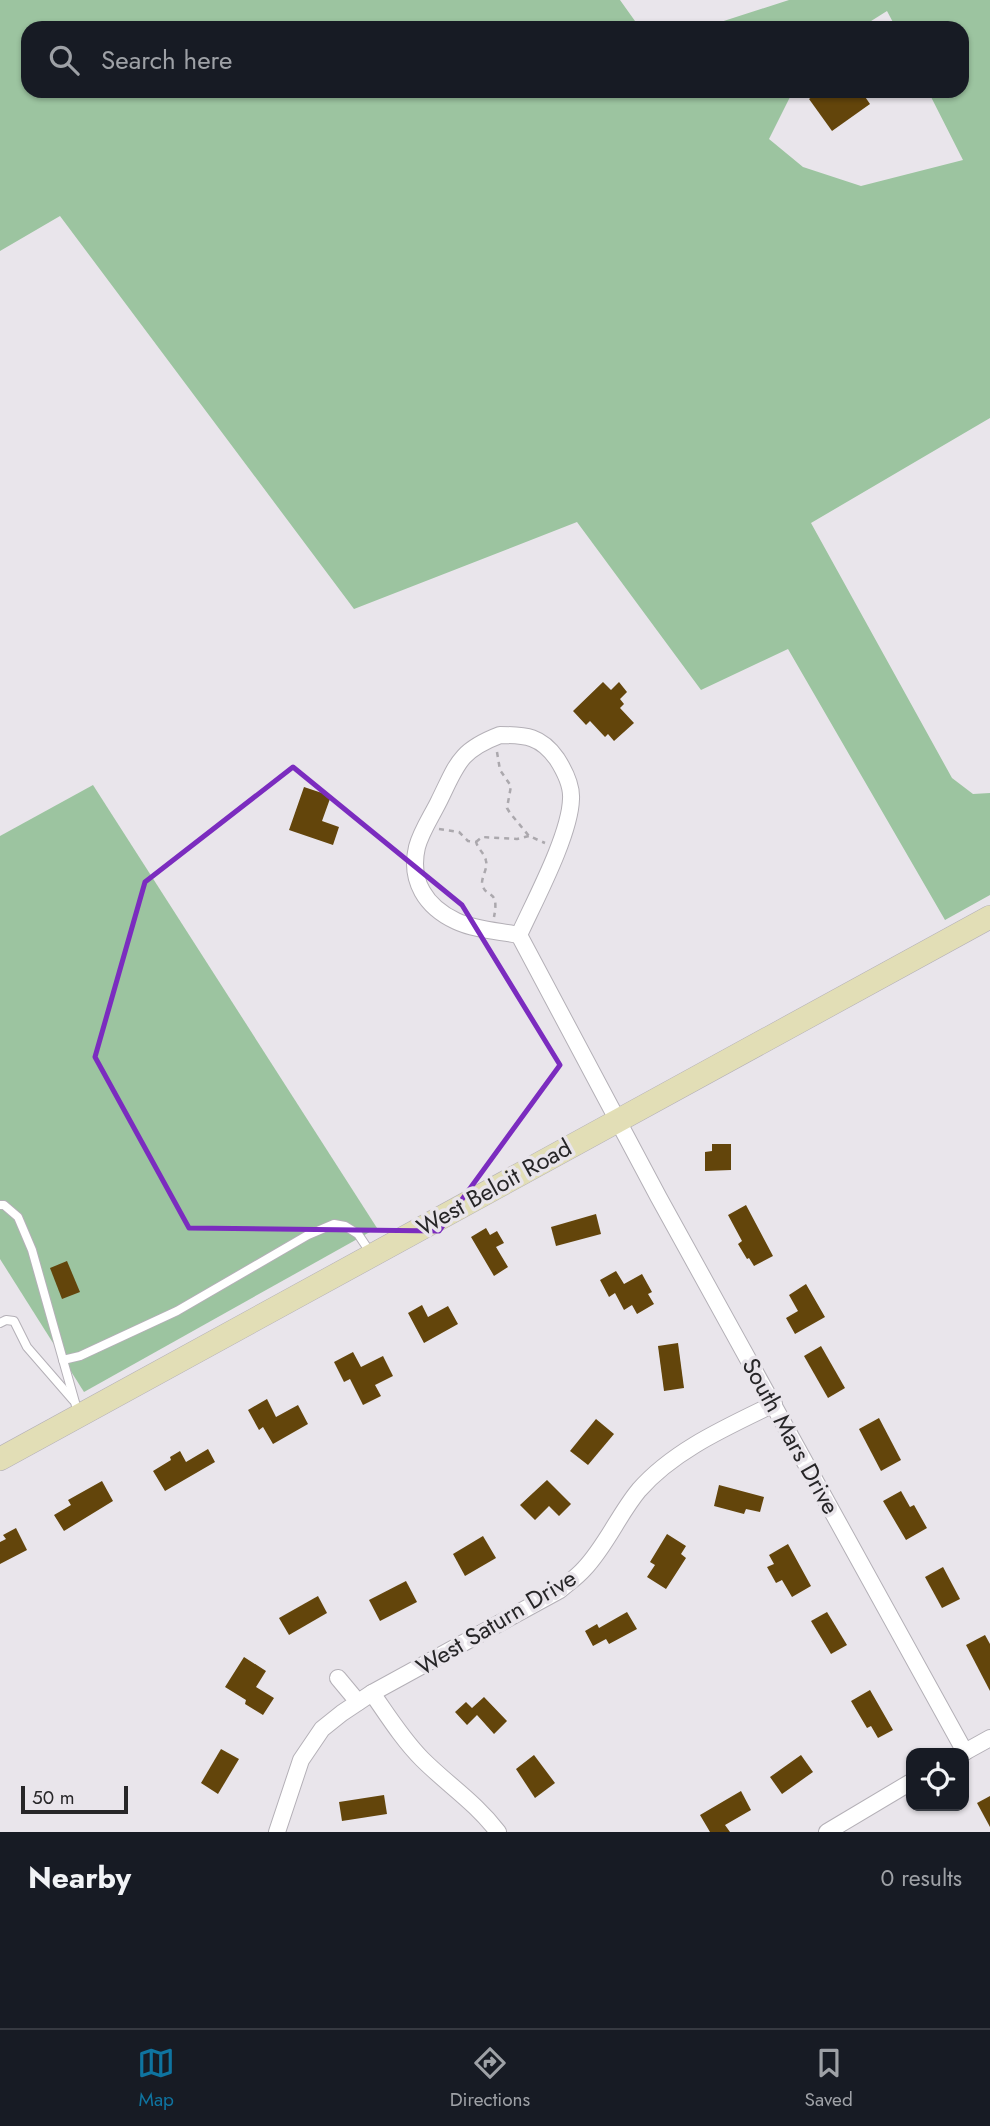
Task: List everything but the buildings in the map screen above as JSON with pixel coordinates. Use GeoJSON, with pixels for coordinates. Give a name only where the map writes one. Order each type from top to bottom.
{"type":"FeatureCollection","features":[{"type":"Feature","properties":{"kind":"main road","name":"West Beloit Road"},"geometry":{"type":"LineString","coordinates":[[1,1456],[77,1409],[372,1255],[990,917]]}},
{"type":"Feature","properties":{"kind":"street"},"geometry":{"type":"LineString","coordinates":[[500,735],[528,735],[550,750],[565,771],[572,797],[567,827],[520,935],[458,922],[435,909],[421,890],[414,868],[418,845],[428,824],[461,757],[477,744],[492,738],[500,735]]}},
{"type":"Feature","properties":{"kind":"street","name":"South Mars Drive"},"geometry":{"type":"LineString","coordinates":[[520,935],[961,1748]]}},
{"type":"Feature","properties":{"kind":"street","name":"West Saturn Drive"},"geometry":{"type":"LineString","coordinates":[[277,1832],[301,1760],[322,1729],[365,1698],[560,1590],[586,1567],[637,1493],[652,1476],[670,1461],[697,1445],[774,1404]]}},
{"type":"Feature","properties":{"kind":"street"},"geometry":{"type":"LineString","coordinates":[[338,1678],[365,1698],[424,1762],[468,1797],[498,1832]]}},
{"type":"Feature","properties":{"kind":"street"},"geometry":{"type":"LineString","coordinates":[[969,1750],[990,1738]]}},
{"type":"Feature","properties":{"kind":"street"},"geometry":{"type":"LineString","coordinates":[[827,1832],[906,1785]]}},
{"type":"Feature","properties":{"kind":"lane"},"geometry":{"type":"LineString","coordinates":[[0,1205],[4,1205],[18,1217],[32,1250],[77,1409]]}},
{"type":"Feature","properties":{"kind":"lane"},"geometry":{"type":"LineString","coordinates":[[63,1360],[80,1356],[177,1311],[308,1235],[334,1224],[345,1226],[358,1234],[372,1255]]}},
{"type":"Feature","properties":{"kind":"lane"},"geometry":{"type":"LineString","coordinates":[[0,1323],[6,1320],[14,1321],[27,1348],[77,1409]]}},
{"type":"Feature","properties":{"kind":"path"},"geometry":{"type":"LineString","coordinates":[[492,738],[499,757],[500,770],[511,786],[507,807],[529,836],[542,843],[559,845]]}},
{"type":"Feature","properties":{"kind":"path"},"geometry":{"type":"LineString","coordinates":[[428,824],[442,830],[459,832],[468,841],[476,842],[482,837],[517,839],[529,836]]}},
{"type":"Feature","properties":{"kind":"path"},"geometry":{"type":"LineString","coordinates":[[476,842],[487,863],[482,882],[495,898],[497,905],[494,916],[497,931]]}},
{"type":"Feature","properties":{"kind":"highlighted area"},"geometry":{"type":"Polygon","coordinates":[[[293,767],[462,905],[560,1065],[439,1231],[189,1228],[95,1057],[145,882],[293,767]]]}},
{"type":"Feature","properties":{"kind":"green space"},"geometry":{"type":"Polygon","coordinates":[[[0,0],[620,0],[635,21],[21,21],[21,98],[790,98],[769,139],[803,167],[861,186],[963,160],[932,98],[969,98],[969,21],[892,21],[887,11],[871,21],[724,21],[789,0],[990,0],[990,418],[811,523],[952,778],[973,794],[990,793],[990,895],[945,920],[788,649],[701,690],[577,522],[354,609],[60,216],[0,251],[0,0]]]}},
{"type":"Feature","properties":{"kind":"green space"},"geometry":{"type":"Polygon","coordinates":[[[93,785],[377,1228],[84,1392],[0,1259],[0,836],[93,785]]]}}]}
